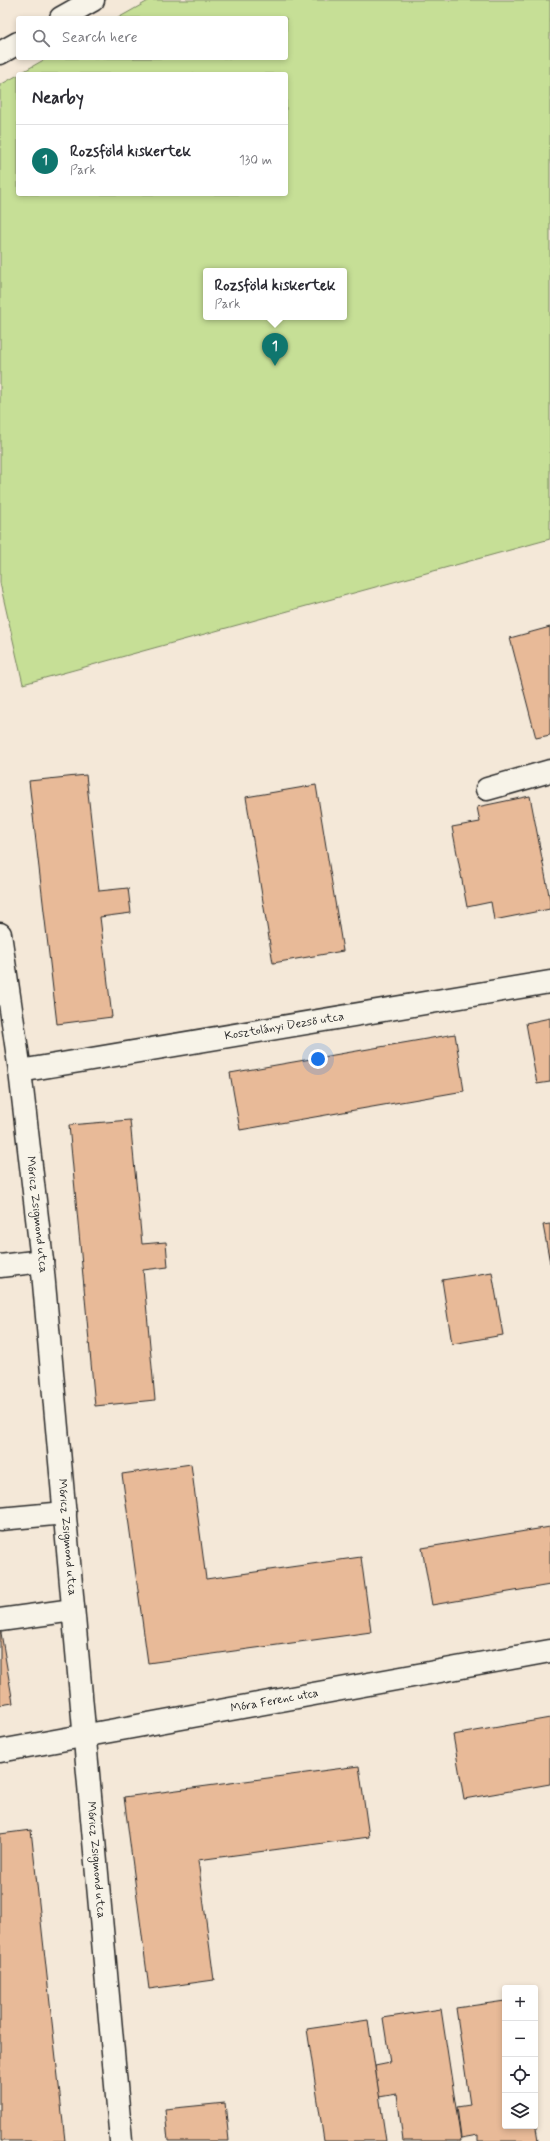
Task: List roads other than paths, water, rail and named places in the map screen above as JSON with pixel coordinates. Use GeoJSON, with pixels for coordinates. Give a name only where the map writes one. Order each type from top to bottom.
{"type":"FeatureCollection","features":[{"type":"Feature","properties":{"kind":"street"},"geometry":{"type":"LineString","coordinates":[[65,16],[93,0]]}},
{"type":"Feature","properties":{"kind":"street"},"geometry":{"type":"LineString","coordinates":[[0,53],[16,44]]}},
{"type":"Feature","properties":{"kind":"street"},"geometry":{"type":"LineString","coordinates":[[487,789],[550,771]]}},
{"type":"Feature","properties":{"kind":"street","name":"Móricz Zsigmond utca"},"geometry":{"type":"LineString","coordinates":[[0,934],[1,957],[20,1071],[42,1261],[121,2141]]}},
{"type":"Feature","properties":{"kind":"street","name":"Kosztolányi Dezső utca"},"geometry":{"type":"LineString","coordinates":[[20,1071],[550,982]]}},
{"type":"Feature","properties":{"kind":"street"},"geometry":{"type":"LineString","coordinates":[[0,1266],[42,1261]]}},
{"type":"Feature","properties":{"kind":"street"},"geometry":{"type":"LineString","coordinates":[[0,1519],[65,1513]]}},
{"type":"Feature","properties":{"kind":"street"},"geometry":{"type":"LineString","coordinates":[[0,1620],[73,1610]]}},
{"type":"Feature","properties":{"kind":"street","name":"Móra Ferenc utca"},"geometry":{"type":"LineString","coordinates":[[0,1751],[550,1651]]}},
{"type":"Feature","properties":{"kind":"place","name":"Rozsföld kiskertek"},"geometry":{"type":"Point","coordinates":[275,366]}}]}
